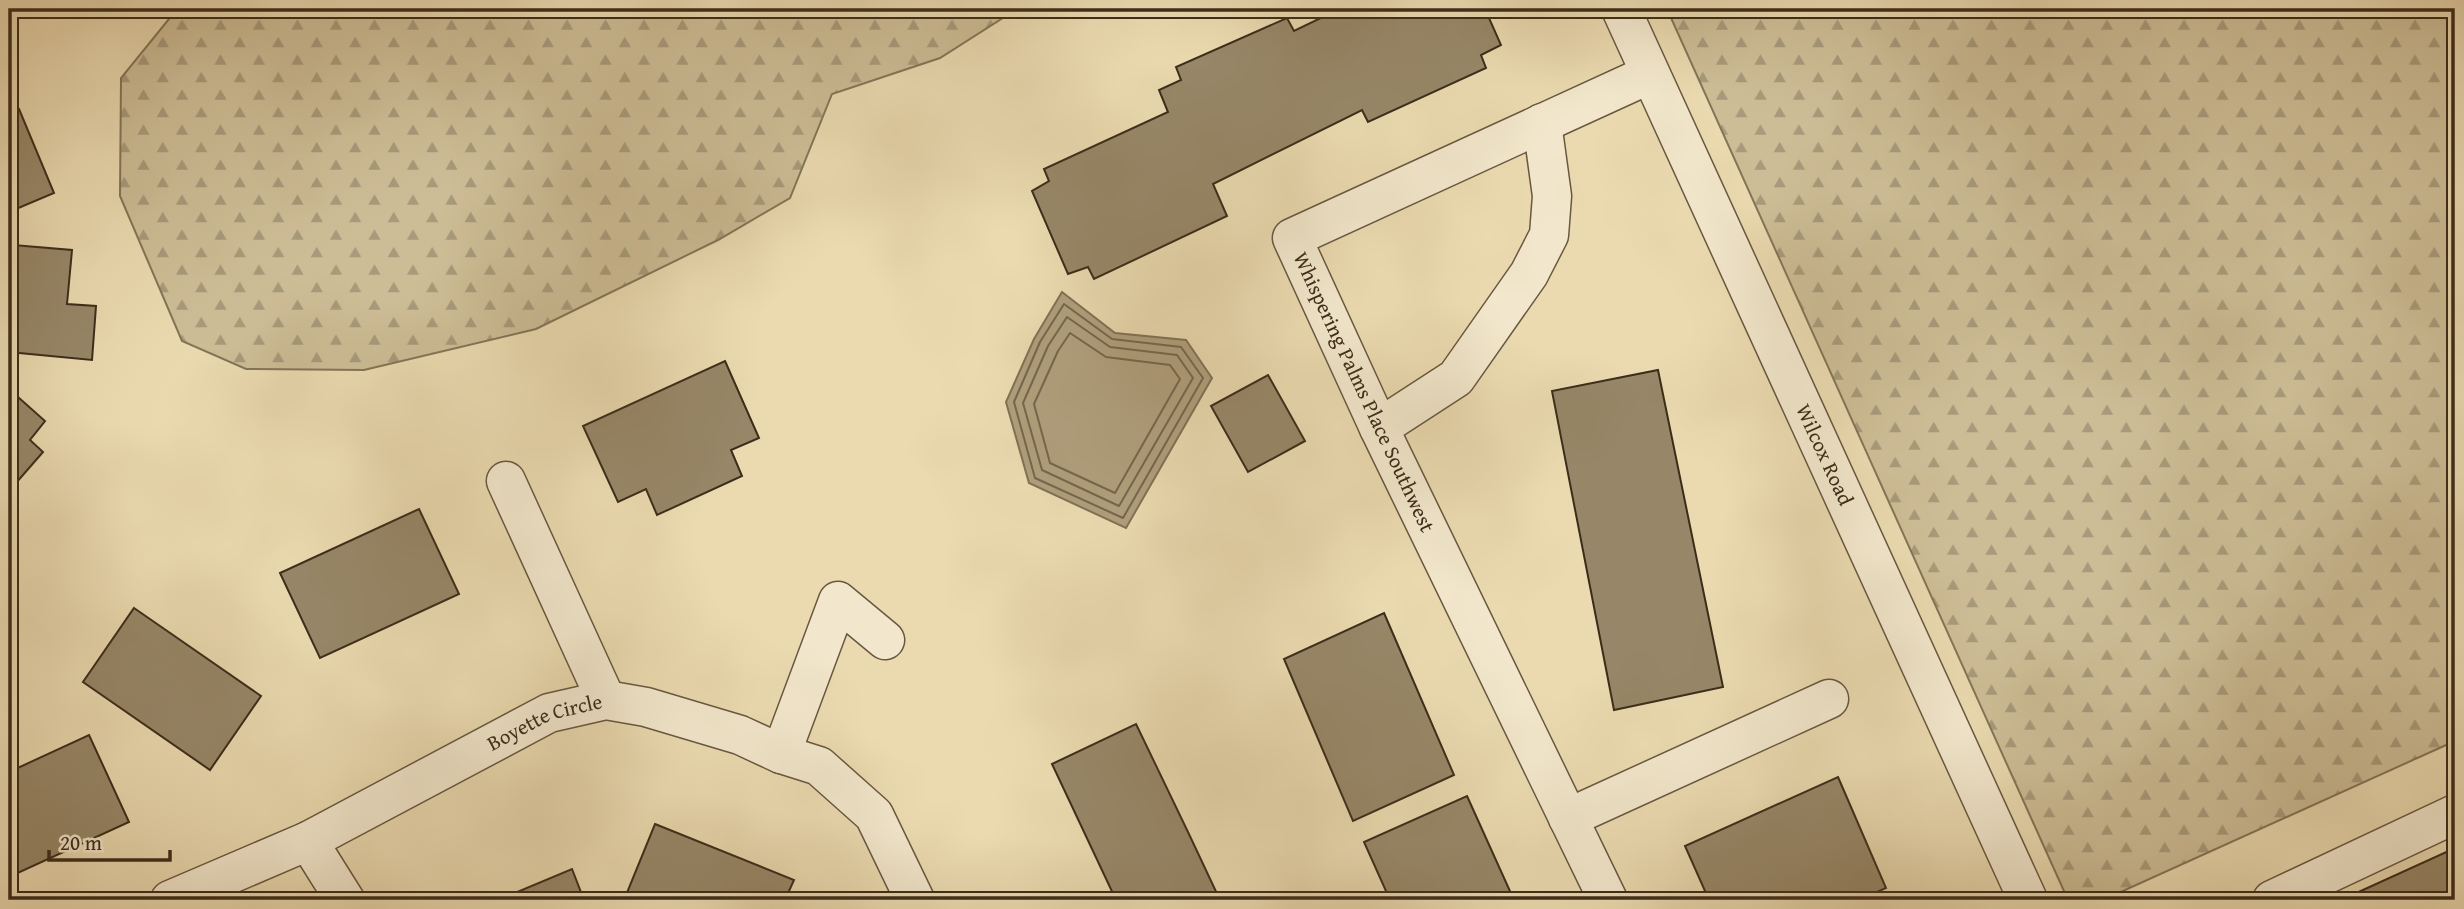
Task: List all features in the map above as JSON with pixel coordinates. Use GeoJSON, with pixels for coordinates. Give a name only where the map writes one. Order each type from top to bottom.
{"type":"FeatureCollection","features":[{"type":"Feature","properties":{"kind":"street","name":"Wilcox Road"},"geometry":{"type":"LineString","coordinates":[[1621,9],[2028,900]]}},
{"type":"Feature","properties":{"kind":"street","name":"Whispering Palms Place Southwest"},"geometry":{"type":"LineString","coordinates":[[1608,900],[1379,428],[1292,238],[1650,74]]}},
{"type":"Feature","properties":{"kind":"street"},"geometry":{"type":"LineString","coordinates":[[1379,428],[1456,378],[1534,264],[1549,235],[1552,195],[1542,123]]}},
{"type":"Feature","properties":{"kind":"street"},"geometry":{"type":"LineString","coordinates":[[506,481],[606,700]]}},
{"type":"Feature","properties":{"kind":"street"},"geometry":{"type":"LineString","coordinates":[[781,754],[838,601],[885,640]]}},
{"type":"Feature","properties":{"kind":"street"},"geometry":{"type":"LineString","coordinates":[[1568,818],[1829,699]]}},
{"type":"Feature","properties":{"kind":"street","name":"Boyette Circle"},"geometry":{"type":"LineString","coordinates":[[170,900],[309,841],[549,713],[606,700],[646,707],[740,735],[781,754],[819,766],[874,815],[915,900]]}},
{"type":"Feature","properties":{"kind":"street"},"geometry":{"type":"LineString","coordinates":[[2272,900],[2455,814]]}},
{"type":"Feature","properties":{"kind":"street"},"geometry":{"type":"LineString","coordinates":[[309,841],[345,900]]}},
{"type":"Feature","properties":{"kind":"green space"},"geometry":{"type":"Polygon","coordinates":[[[177,9],[1017,9],[940,58],[832,94],[790,198],[718,240],[536,329],[364,370],[246,369],[182,341],[120,196],[121,78],[177,9]]]}},
{"type":"Feature","properties":{"kind":"green space"},"geometry":{"type":"Polygon","coordinates":[[[1667,9],[2455,9],[2455,741],[2103,900],[2068,900],[1667,9]]]}},
{"type":"Feature","properties":{"kind":"water"},"geometry":{"type":"Polygon","coordinates":[[[1062,292],[1115,333],[1186,340],[1212,378],[1126,528],[1029,483],[1006,402],[1034,339],[1062,292]]]}},
{"type":"Feature","properties":{"kind":"building"},"geometry":{"type":"Polygon","coordinates":[[[1322,9],[1485,9],[1501,45],[1481,55],[1486,68],[1368,122],[1362,110],[1213,184],[1227,216],[1094,279],[1088,267],[1068,274],[1032,191],[1049,181],[1044,169],[1168,112],[1159,90],[1181,80],[1176,67],[1287,18],[1294,31],[1325,16],[1322,9]]]}},
{"type":"Feature","properties":{"kind":"building"},"geometry":{"type":"Polygon","coordinates":[[[19,109],[54,193],[9,212],[9,113],[19,109]]]}},
{"type":"Feature","properties":{"kind":"building"},"geometry":{"type":"Polygon","coordinates":[[[13,245],[72,250],[67,304],[96,306],[92,360],[9,352],[13,245]]]}},
{"type":"Feature","properties":{"kind":"building"},"geometry":{"type":"Polygon","coordinates":[[[725,361],[759,438],[731,450],[742,476],[657,515],[646,489],[618,502],[583,426],[725,361]]]}},
{"type":"Feature","properties":{"kind":"building"},"geometry":{"type":"Polygon","coordinates":[[[1658,370],[1723,687],[1614,710],[1552,391],[1658,370]]]}},
{"type":"Feature","properties":{"kind":"building"},"geometry":{"type":"Polygon","coordinates":[[[1268,375],[1305,441],[1248,472],[1211,406],[1268,375]]]}},
{"type":"Feature","properties":{"kind":"building"},"geometry":{"type":"Polygon","coordinates":[[[9,389],[45,421],[30,440],[43,452],[9,491],[9,389]]]}},
{"type":"Feature","properties":{"kind":"building"},"geometry":{"type":"Polygon","coordinates":[[[419,509],[459,594],[320,658],[280,573],[419,509]]]}},
{"type":"Feature","properties":{"kind":"building"},"geometry":{"type":"Polygon","coordinates":[[[134,608],[261,696],[210,770],[83,682],[134,608]]]}},
{"type":"Feature","properties":{"kind":"building"},"geometry":{"type":"Polygon","coordinates":[[[1384,613],[1454,775],[1353,821],[1284,659],[1384,613]]]}},
{"type":"Feature","properties":{"kind":"building"},"geometry":{"type":"Polygon","coordinates":[[[1136,724],[1220,900],[1116,900],[1052,764],[1136,724]]]}},
{"type":"Feature","properties":{"kind":"building"},"geometry":{"type":"Polygon","coordinates":[[[89,735],[129,822],[9,877],[9,772],[89,735]]]}},
{"type":"Feature","properties":{"kind":"building"},"geometry":{"type":"Polygon","coordinates":[[[1838,777],[1886,888],[1859,900],[1709,900],[1685,846],[1838,777]]]}},
{"type":"Feature","properties":{"kind":"building"},"geometry":{"type":"Polygon","coordinates":[[[1467,796],[1514,900],[1390,900],[1364,842],[1467,796]]]}},
{"type":"Feature","properties":{"kind":"building"},"geometry":{"type":"Polygon","coordinates":[[[655,824],[794,880],[785,900],[624,900],[655,824]]]}},
{"type":"Feature","properties":{"kind":"building"},"geometry":{"type":"Polygon","coordinates":[[[2455,848],[2455,900],[2341,900],[2455,848]]]}},
{"type":"Feature","properties":{"kind":"building"},"geometry":{"type":"Polygon","coordinates":[[[572,869],[584,900],[498,900],[572,869]]]}}]}
